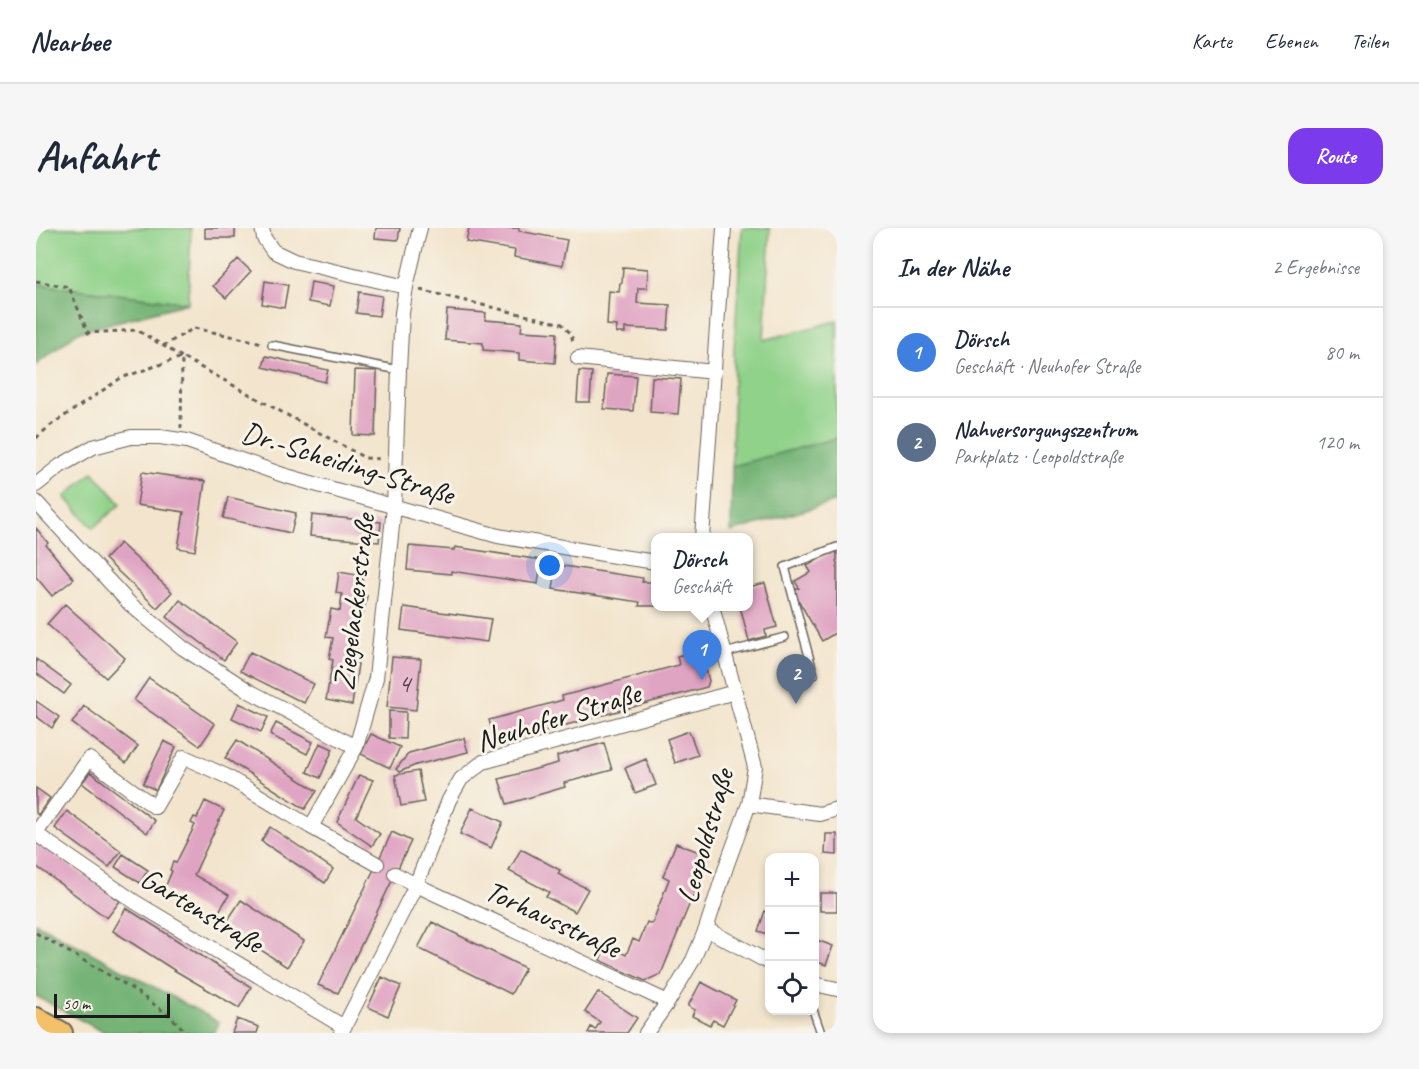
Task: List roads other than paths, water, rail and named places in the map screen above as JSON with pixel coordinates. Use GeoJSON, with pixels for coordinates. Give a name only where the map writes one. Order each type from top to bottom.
{"type":"FeatureCollection","features":[{"type":"Feature","properties":{"kind":"main road"},"geometry":{"type":"LineString","coordinates":[[36,1019],[61,1033]]}},
{"type":"Feature","properties":{"kind":"street"},"geometry":{"type":"LineString","coordinates":[[262,228],[264,238],[273,251],[294,261],[406,286]]}},
{"type":"Feature","properties":{"kind":"street","name":"Ziegelackerstraße"},"geometry":{"type":"LineString","coordinates":[[311,827],[356,747],[376,678],[394,507],[402,313],[420,228]]}},
{"type":"Feature","properties":{"kind":"street"},"geometry":{"type":"LineString","coordinates":[[702,533],[724,228]]}},
{"type":"Feature","properties":{"kind":"street"},"geometry":{"type":"LineString","coordinates":[[578,358],[714,372]]}},
{"type":"Feature","properties":{"kind":"street","name":"Dr.-Scheiding-Straße"},"geometry":{"type":"LineString","coordinates":[[36,485],[60,466],[93,447],[131,437],[160,437],[181,440],[283,475],[498,536],[651,561]]}},
{"type":"Feature","properties":{"kind":"street"},"geometry":{"type":"LineString","coordinates":[[36,502],[130,604],[183,648],[249,691],[356,747]]}},
{"type":"Feature","properties":{"kind":"street","name":"Leopoldstraße"},"geometry":{"type":"LineString","coordinates":[[646,1033],[693,960],[749,804],[755,766],[713,611]]}},
{"type":"Feature","properties":{"kind":"street","name":"Neuhofer Straße"},"geometry":{"type":"LineString","coordinates":[[343,1030],[416,885],[449,800],[461,779],[483,762],[735,692]]}},
{"type":"Feature","properties":{"kind":"street","name":"Gartenstraße"},"geometry":{"type":"LineString","coordinates":[[311,827],[226,776],[184,757],[156,807],[89,759],[36,833],[135,902],[343,1030]]}},
{"type":"Feature","properties":{"kind":"street"},"geometry":{"type":"LineString","coordinates":[[749,804],[820,814],[837,809]]}},
{"type":"Feature","properties":{"kind":"street"},"geometry":{"type":"LineString","coordinates":[[311,827],[377,864]]}},
{"type":"Feature","properties":{"kind":"street"},"geometry":{"type":"LineString","coordinates":[[395,874],[416,885]]}},
{"type":"Feature","properties":{"kind":"street","name":"Torhausstraße"},"geometry":{"type":"LineString","coordinates":[[416,885],[668,1002]]}},
{"type":"Feature","properties":{"kind":"street"},"geometry":{"type":"LineString","coordinates":[[706,929],[766,961]]}},
{"type":"Feature","properties":{"kind":"street"},"geometry":{"type":"LineString","coordinates":[[819,985],[837,989]]}},
{"type":"Feature","properties":{"kind":"lane"},"geometry":{"type":"LineString","coordinates":[[272,345],[399,370]]}},
{"type":"Feature","properties":{"kind":"lane"},"geometry":{"type":"LineString","coordinates":[[814,675],[785,567],[837,547]]}},
{"type":"Feature","properties":{"kind":"lane"},"geometry":{"type":"LineString","coordinates":[[725,653],[785,637]]}},
{"type":"Feature","properties":{"kind":"lane"},"geometry":{"type":"LineString","coordinates":[[814,1015],[821,1033]]}},
{"type":"Feature","properties":{"kind":"place","name":"Dörsch"},"geometry":{"type":"Point","coordinates":[702,680]}},
{"type":"Feature","properties":{"kind":"place","name":"Nahversorgungszentrum"},"geometry":{"type":"Point","coordinates":[796,704]}}]}
